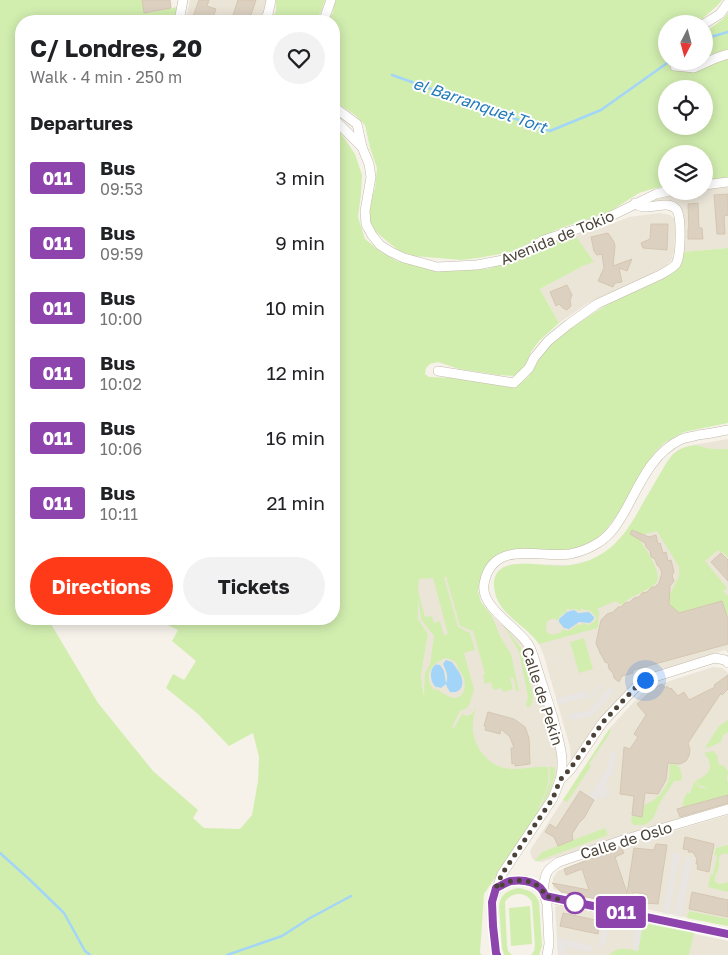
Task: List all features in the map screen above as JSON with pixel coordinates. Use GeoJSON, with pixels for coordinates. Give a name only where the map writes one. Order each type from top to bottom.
{"type":"FeatureCollection","features":[{"type":"Feature","properties":{"kind":"street"},"geometry":{"type":"LineString","coordinates":[[180,15],[183,0]]}},
{"type":"Feature","properties":{"kind":"street"},"geometry":{"type":"LineString","coordinates":[[267,15],[270,0]]}},
{"type":"Feature","properties":{"kind":"street"},"geometry":{"type":"LineString","coordinates":[[327,15],[331,0]]}},
{"type":"Feature","properties":{"kind":"street"},"geometry":{"type":"LineString","coordinates":[[713,18],[720,14],[728,3]]}},
{"type":"Feature","properties":{"kind":"street"},"geometry":{"type":"LineString","coordinates":[[713,59],[728,54]]}},
{"type":"Feature","properties":{"kind":"street"},"geometry":{"type":"LineString","coordinates":[[340,111],[357,124],[362,147]]}},
{"type":"Feature","properties":{"kind":"street","name":"Avenida de Tokio"},"geometry":{"type":"LineString","coordinates":[[340,125],[362,147],[369,164],[371,177],[365,211],[366,224],[372,235],[380,245],[391,252],[404,258],[437,267],[476,265],[513,258],[544,240],[601,221],[658,194]]}},
{"type":"Feature","properties":{"kind":"street"},"geometry":{"type":"LineString","coordinates":[[713,184],[728,182]]}},
{"type":"Feature","properties":{"kind":"street"},"geometry":{"type":"LineString","coordinates":[[438,371],[514,383],[529,368],[534,358],[548,341],[568,324],[597,304],[668,271],[676,264],[678,258],[680,223],[676,208],[669,205],[643,207],[637,206],[635,203]]}},
{"type":"Feature","properties":{"kind":"street","name":"Calle de Pekin"},"geometry":{"type":"LineString","coordinates":[[560,780],[563,764],[560,746],[534,658],[528,644],[491,607],[483,587],[488,569],[496,561],[513,554],[570,554],[600,542],[618,524],[650,468],[662,451],[681,439],[728,430]]}},
{"type":"Feature","properties":{"kind":"street"},"geometry":{"type":"LineString","coordinates":[[497,955],[492,902],[502,874],[553,798],[560,780],[603,722],[645,680],[715,658],[725,660],[728,663]]}},
{"type":"Feature","properties":{"kind":"street","name":"Calle de Oslo"},"geometry":{"type":"LineString","coordinates":[[544,894],[545,874],[550,867],[559,862],[623,840],[728,810]]}},
{"type":"Feature","properties":{"kind":"street"},"geometry":{"type":"LineString","coordinates":[[496,888],[510,881],[524,880],[535,884],[544,894],[547,904],[549,944],[547,955]]}},
{"type":"Feature","properties":{"kind":"street"},"geometry":{"type":"LineString","coordinates":[[544,894],[728,934]]}},
{"type":"Feature","properties":{"kind":"shaded area"},"geometry":{"type":"Polygon","coordinates":[[[190,0],[267,0],[267,7],[263,15],[187,15],[190,0]]]}},
{"type":"Feature","properties":{"kind":"shaded area"},"geometry":{"type":"Polygon","coordinates":[[[728,185],[728,248],[682,252],[680,207],[669,201],[653,202],[654,199],[713,200],[713,187],[728,185]]]}},
{"type":"Feature","properties":{"kind":"shaded area"},"geometry":{"type":"Polygon","coordinates":[[[660,213],[670,215],[676,220],[673,258],[667,265],[627,287],[588,303],[559,323],[540,289],[593,262],[575,235],[594,231],[629,217],[660,213]]]}},
{"type":"Feature","properties":{"kind":"shaded area"},"geometry":{"type":"Polygon","coordinates":[[[728,439],[728,653],[725,650],[638,678],[597,722],[571,762],[570,747],[544,656],[539,644],[531,634],[505,611],[496,597],[495,580],[497,573],[503,567],[513,564],[570,565],[591,560],[600,555],[611,548],[629,528],[673,454],[688,446],[728,439]]]}},
{"type":"Feature","properties":{"kind":"shaded area"},"geometry":{"type":"Polygon","coordinates":[[[482,572],[478,591],[481,602],[492,616],[521,642],[531,655],[557,747],[558,774],[550,795],[530,828],[425,699],[421,676],[428,634],[418,620],[418,579],[482,572]]]}},
{"type":"Feature","properties":{"kind":"shaded area"},"geometry":{"type":"Polygon","coordinates":[[[713,667],[722,668],[728,673],[728,805],[542,862],[535,861],[530,852],[531,849],[610,728],[648,688],[713,667]]]}},
{"type":"Feature","properties":{"kind":"shaded area"},"geometry":{"type":"Polygon","coordinates":[[[602,683],[604,684],[591,699],[588,697],[602,683]]]}},
{"type":"Feature","properties":{"kind":"shaded area"},"geometry":{"type":"Polygon","coordinates":[[[609,687],[615,690],[592,716],[570,720],[569,714],[588,711],[609,687]]]}},
{"type":"Feature","properties":{"kind":"shaded area"},"geometry":{"type":"Polygon","coordinates":[[[586,690],[588,697],[558,705],[556,699],[586,690]]]}},
{"type":"Feature","properties":{"kind":"shaded area"},"geometry":{"type":"Polygon","coordinates":[[[610,751],[616,752],[613,772],[604,786],[610,790],[603,800],[597,796],[595,801],[589,797],[607,769],[610,751]]]}},
{"type":"Feature","properties":{"kind":"shaded area"},"geometry":{"type":"Polygon","coordinates":[[[728,815],[728,926],[555,890],[553,888],[553,878],[558,871],[629,844],[728,815]]]}},
{"type":"Feature","properties":{"kind":"shaded area"},"geometry":{"type":"Polygon","coordinates":[[[673,853],[680,854],[669,914],[663,913],[673,853]]]}},
{"type":"Feature","properties":{"kind":"shaded area"},"geometry":{"type":"Polygon","coordinates":[[[686,857],[693,858],[681,917],[674,915],[686,857]]]}},
{"type":"Feature","properties":{"kind":"shaded area"},"geometry":{"type":"Polygon","coordinates":[[[557,905],[728,941],[728,955],[558,955],[555,907],[557,905]]]}},
{"type":"Feature","properties":{"kind":"shaded area"},"geometry":{"type":"Polygon","coordinates":[[[605,915],[643,923],[638,951],[633,950],[635,928],[610,923],[604,948],[599,947],[605,915]]]}},
{"type":"Feature","properties":{"kind":"shaded area"},"geometry":{"type":"Polygon","coordinates":[[[557,938],[593,946],[592,952],[566,947],[565,955],[558,955],[557,938]]]}},
{"type":"Feature","properties":{"kind":"green space"},"geometry":{"type":"Polygon","coordinates":[[[0,0],[142,0],[145,13],[178,7],[176,15],[15,15],[15,625],[52,625],[98,703],[153,771],[198,810],[193,818],[204,828],[240,829],[252,815],[258,781],[259,757],[253,733],[229,746],[198,714],[166,688],[173,674],[184,680],[196,661],[172,641],[178,630],[168,625],[340,625],[340,132],[355,154],[362,175],[358,217],[365,239],[381,252],[397,261],[434,270],[487,269],[509,262],[546,244],[575,235],[594,262],[540,289],[559,323],[539,341],[531,352],[526,366],[515,376],[459,369],[438,362],[430,364],[426,368],[425,374],[429,377],[452,378],[514,387],[529,376],[537,358],[561,334],[611,302],[664,278],[682,252],[728,248],[728,423],[684,432],[664,443],[655,452],[618,514],[601,536],[586,545],[572,549],[493,558],[482,572],[478,591],[481,602],[492,616],[500,636],[511,654],[519,691],[516,691],[514,679],[511,677],[513,689],[503,692],[501,688],[493,689],[491,682],[485,684],[483,675],[485,674],[473,631],[460,626],[447,577],[444,577],[458,627],[470,633],[475,650],[464,653],[474,689],[470,703],[467,708],[460,711],[452,727],[454,728],[462,714],[468,716],[476,708],[473,731],[476,744],[483,755],[493,763],[510,769],[548,767],[548,783],[539,811],[550,782],[550,767],[555,767],[555,776],[551,788],[538,813],[484,894],[480,953],[482,955],[0,955],[0,0]],[[433,578],[419,579],[418,591],[425,617],[432,616],[434,623],[440,621],[444,635],[448,634],[433,578]],[[418,597],[418,619],[428,634],[421,676],[424,696],[425,673],[430,664],[434,636],[421,619],[418,597]],[[445,658],[435,664],[430,670],[430,684],[434,690],[456,698],[463,692],[465,681],[457,664],[445,658]]]}},
{"type":"Feature","properties":{"kind":"green space"},"geometry":{"type":"Polygon","coordinates":[[[276,0],[325,0],[319,15],[274,15],[276,0]]]}},
{"type":"Feature","properties":{"kind":"green space"},"geometry":{"type":"Polygon","coordinates":[[[334,0],[722,0],[706,15],[658,15],[658,70],[685,72],[713,70],[713,64],[728,57],[728,178],[713,180],[713,145],[658,145],[658,188],[639,193],[597,218],[581,221],[556,230],[511,252],[478,258],[461,260],[414,256],[399,251],[376,232],[369,220],[370,203],[375,188],[377,168],[365,125],[355,115],[340,105],[340,15],[332,15],[334,0]]]}},
{"type":"Feature","properties":{"kind":"green space"},"geometry":{"type":"Polygon","coordinates":[[[728,13],[728,51],[713,57],[713,26],[728,13]]]}},
{"type":"Feature","properties":{"kind":"green space"},"geometry":{"type":"Polygon","coordinates":[[[696,445],[728,449],[728,558],[723,552],[721,553],[718,550],[705,561],[727,588],[723,591],[728,596],[728,619],[722,601],[679,613],[669,604],[669,596],[679,576],[679,567],[657,531],[637,536],[657,571],[658,577],[655,584],[622,605],[615,601],[597,609],[599,611],[598,628],[539,644],[499,603],[494,582],[497,573],[504,567],[514,564],[566,566],[592,559],[609,549],[629,527],[670,458],[683,448],[696,445]],[[568,608],[559,617],[558,621],[552,619],[547,622],[546,631],[549,634],[561,633],[562,629],[569,630],[578,624],[589,625],[595,621],[596,618],[590,611],[583,609],[580,611],[575,609],[569,610],[568,608]]]}},
{"type":"Feature","properties":{"kind":"green space"},"geometry":{"type":"Polygon","coordinates":[[[504,626],[521,648],[525,658],[533,696],[532,703],[528,708],[526,705],[528,697],[519,652],[504,626]]]}},
{"type":"Feature","properties":{"kind":"green space"},"geometry":{"type":"Polygon","coordinates":[[[584,638],[593,669],[579,673],[570,642],[584,638]]]}},
{"type":"Feature","properties":{"kind":"green space"},"geometry":{"type":"Polygon","coordinates":[[[728,720],[728,732],[723,735],[721,742],[705,748],[719,726],[728,720]]]}},
{"type":"Feature","properties":{"kind":"green space"},"geometry":{"type":"Polygon","coordinates":[[[610,728],[610,733],[589,764],[591,766],[567,802],[563,800],[610,728]]]}},
{"type":"Feature","properties":{"kind":"green space"},"geometry":{"type":"Polygon","coordinates":[[[713,751],[717,755],[719,765],[723,765],[728,771],[728,803],[682,809],[684,798],[687,793],[690,793],[694,782],[701,788],[708,788],[698,785],[695,781],[704,776],[709,770],[709,762],[704,753],[713,751]]]}},
{"type":"Feature","properties":{"kind":"green space"},"geometry":{"type":"Polygon","coordinates":[[[670,764],[678,765],[682,779],[674,781],[650,822],[634,825],[631,822],[632,815],[642,816],[644,805],[655,799],[666,786],[669,778],[670,764]]]}},
{"type":"Feature","properties":{"kind":"green space"},"geometry":{"type":"Polygon","coordinates":[[[605,828],[608,835],[535,861],[542,852],[605,828]]]}},
{"type":"Feature","properties":{"kind":"green space"},"geometry":{"type":"Polygon","coordinates":[[[728,845],[728,854],[723,853],[719,857],[719,867],[715,882],[720,884],[728,882],[728,892],[708,887],[717,856],[714,855],[716,848],[728,845]]]}},
{"type":"Feature","properties":{"kind":"green space"},"geometry":{"type":"Polygon","coordinates":[[[519,888],[531,892],[539,902],[542,946],[539,955],[531,955],[535,946],[532,902],[526,896],[518,894],[511,896],[505,902],[507,945],[508,951],[512,955],[504,955],[499,907],[501,899],[505,894],[519,888]]]}},
{"type":"Feature","properties":{"kind":"green space"},"geometry":{"type":"Polygon","coordinates":[[[530,906],[532,944],[511,946],[509,908],[530,906]]]}},
{"type":"Feature","properties":{"kind":"green space"},"geometry":{"type":"Polygon","coordinates":[[[689,911],[728,919],[728,926],[687,918],[689,911]]]}},
{"type":"Feature","properties":{"kind":"green space"},"geometry":{"type":"Polygon","coordinates":[[[643,923],[694,933],[689,955],[610,955],[619,949],[638,951],[643,923]]]}},
{"type":"Feature","properties":{"kind":"water"},"geometry":{"type":"Polygon","coordinates":[[[574,610],[578,613],[589,612],[594,619],[590,623],[579,622],[569,629],[564,628],[559,619],[567,612],[574,610]]]}},
{"type":"Feature","properties":{"kind":"water"},"geometry":{"type":"Polygon","coordinates":[[[446,660],[452,662],[461,676],[462,686],[456,692],[450,692],[446,684],[441,688],[436,687],[432,682],[433,667],[440,665],[444,671],[446,683],[447,676],[443,664],[446,660]]]}},
{"type":"Feature","properties":{"kind":"building"},"geometry":{"type":"Polygon","coordinates":[[[142,0],[170,0],[171,8],[144,13],[142,0]]]}},
{"type":"Feature","properties":{"kind":"building"},"geometry":{"type":"Polygon","coordinates":[[[199,0],[209,0],[207,6],[216,9],[214,15],[193,15],[199,0]]]}},
{"type":"Feature","properties":{"kind":"building"},"geometry":{"type":"Polygon","coordinates":[[[238,0],[256,0],[251,15],[233,15],[238,0]]]}},
{"type":"Feature","properties":{"kind":"building"},"geometry":{"type":"Polygon","coordinates":[[[728,194],[728,215],[724,216],[725,234],[717,234],[714,195],[728,194]]]}},
{"type":"Feature","properties":{"kind":"building"},"geometry":{"type":"Polygon","coordinates":[[[698,203],[699,228],[702,228],[703,239],[688,239],[688,204],[698,203]]]}},
{"type":"Feature","properties":{"kind":"building"},"geometry":{"type":"Polygon","coordinates":[[[651,224],[668,224],[667,250],[643,248],[641,243],[650,239],[651,224]]]}},
{"type":"Feature","properties":{"kind":"building"},"geometry":{"type":"Polygon","coordinates":[[[608,233],[615,246],[613,266],[632,259],[627,271],[619,268],[622,282],[615,283],[613,287],[598,281],[604,268],[602,254],[597,255],[594,251],[591,237],[608,233]]]}},
{"type":"Feature","properties":{"kind":"building"},"geometry":{"type":"Polygon","coordinates":[[[567,285],[572,295],[570,300],[571,306],[567,310],[559,304],[556,306],[550,292],[567,285]]]}},
{"type":"Feature","properties":{"kind":"building"},"geometry":{"type":"Polygon","coordinates":[[[632,530],[649,537],[656,535],[663,553],[666,552],[668,561],[671,560],[674,581],[670,586],[669,604],[679,613],[722,601],[728,619],[728,644],[633,670],[633,673],[622,676],[619,682],[614,678],[608,663],[605,662],[596,643],[601,620],[618,607],[655,587],[659,583],[662,573],[655,559],[651,557],[645,543],[630,534],[632,530]]]}},
{"type":"Feature","properties":{"kind":"building"},"geometry":{"type":"Polygon","coordinates":[[[721,553],[728,560],[728,581],[711,562],[721,553]]]}},
{"type":"Feature","properties":{"kind":"building"},"geometry":{"type":"Polygon","coordinates":[[[728,675],[728,689],[722,695],[721,693],[688,743],[690,750],[686,761],[680,764],[668,763],[666,780],[658,794],[645,793],[642,817],[632,815],[634,796],[620,794],[624,747],[630,749],[638,737],[634,734],[646,715],[637,704],[662,684],[665,688],[667,686],[671,688],[678,696],[684,692],[689,700],[715,687],[714,685],[728,675]]]}},
{"type":"Feature","properties":{"kind":"building"},"geometry":{"type":"Polygon","coordinates":[[[488,712],[514,719],[525,727],[529,738],[530,764],[515,766],[515,763],[512,764],[511,748],[514,748],[510,737],[501,729],[500,734],[485,730],[486,727],[484,726],[488,712]]]}},
{"type":"Feature","properties":{"kind":"building"},"geometry":{"type":"Polygon","coordinates":[[[580,791],[594,800],[572,834],[573,840],[558,846],[554,837],[545,832],[550,824],[556,828],[580,791]]]}},
{"type":"Feature","properties":{"kind":"building"},"geometry":{"type":"Polygon","coordinates":[[[728,795],[728,803],[680,817],[677,809],[728,795]]]}},
{"type":"Feature","properties":{"kind":"building"},"geometry":{"type":"Polygon","coordinates":[[[685,837],[714,844],[709,872],[697,869],[697,859],[693,852],[683,849],[685,837]]]}},
{"type":"Feature","properties":{"kind":"building"},"geometry":{"type":"Polygon","coordinates":[[[656,844],[667,845],[658,904],[646,903],[648,895],[634,892],[632,906],[561,892],[552,883],[589,890],[582,869],[566,875],[564,869],[621,847],[624,853],[615,857],[627,893],[634,848],[654,850],[656,844]]]}},
{"type":"Feature","properties":{"kind":"building"},"geometry":{"type":"Polygon","coordinates":[[[692,892],[728,900],[728,917],[689,909],[692,892]]]}},
{"type":"Feature","properties":{"kind":"building"},"geometry":{"type":"Polygon","coordinates":[[[563,913],[600,921],[598,934],[560,926],[563,913]]]}},
{"type":"Feature","properties":{"kind":"waterway","name":"el Barranquet Tort"},"geometry":{"type":"LineString","coordinates":[[713,36],[728,32]]}},
{"type":"Feature","properties":{"kind":"waterway","name":"el Barranquet Tort"},"geometry":{"type":"LineString","coordinates":[[392,75],[550,131],[601,110],[658,70]]}},
{"type":"Feature","properties":{"kind":"waterway"},"geometry":{"type":"LineString","coordinates":[[0,853],[64,913],[85,951],[90,955]]}},
{"type":"Feature","properties":{"kind":"waterway"},"geometry":{"type":"LineString","coordinates":[[227,955],[282,936],[310,918],[351,896]]}},
{"type":"Feature","properties":{"kind":"bus line","name":"011"},"geometry":{"type":"LineString","coordinates":[[497,955],[492,902],[496,888],[510,881],[524,880],[535,884],[544,891],[545,896],[728,934]]}},
{"type":"Feature","properties":{"kind":"route"},"geometry":{"type":"LineString","coordinates":[[575,903],[545,896],[544,891],[535,884],[524,880],[510,881],[496,888],[502,874],[553,798],[560,780],[603,722],[645,680]]}}]}
